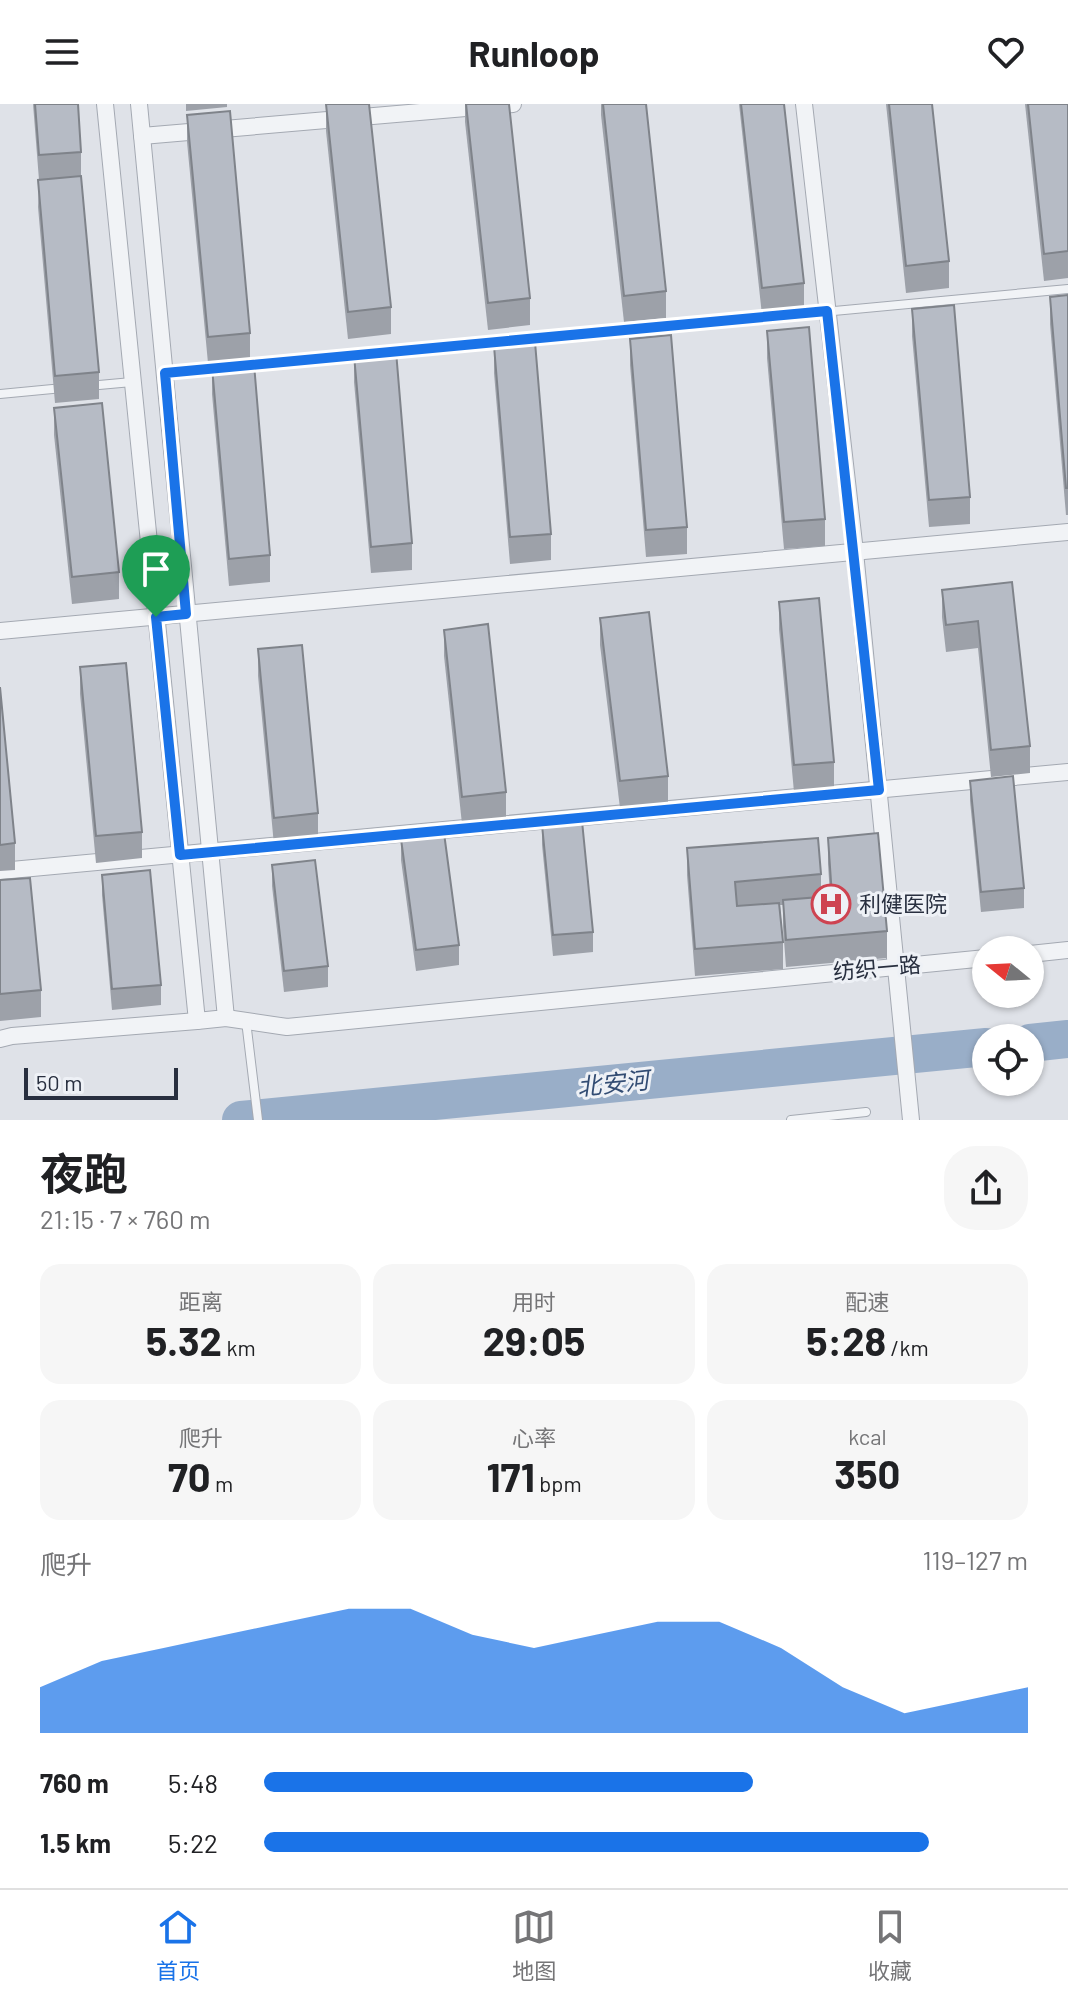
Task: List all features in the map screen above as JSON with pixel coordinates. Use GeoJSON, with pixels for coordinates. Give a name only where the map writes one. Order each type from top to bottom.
{"type":"FeatureCollection","features":[{"type":"Feature","properties":{"kind":"street"},"geometry":{"type":"LineString","coordinates":[[105,104],[197,1021]]}},
{"type":"Feature","properties":{"kind":"street"},"geometry":{"type":"LineString","coordinates":[[139,104],[226,1018]]}},
{"type":"Feature","properties":{"kind":"street"},"geometry":{"type":"LineString","coordinates":[[142,136],[513,104]]}},
{"type":"Feature","properties":{"kind":"street"},"geometry":{"type":"LineString","coordinates":[[804,104],[855,552],[911,1120]]}},
{"type":"Feature","properties":{"kind":"street"},"geometry":{"type":"LineString","coordinates":[[0,631],[1068,532]]}},
{"type":"Feature","properties":{"kind":"street"},"geometry":{"type":"LineString","coordinates":[[0,871],[1068,772]]}},
{"type":"Feature","properties":{"kind":"street"},"geometry":{"type":"LineString","coordinates":[[1044,953],[1068,950]]}},
{"type":"Feature","properties":{"kind":"street","name":"纺织一路"},"geometry":{"type":"LineString","coordinates":[[0,1039],[226,1018],[287,1027],[768,978],[897,972],[972,960]]}},
{"type":"Feature","properties":{"kind":"lane"},"geometry":{"type":"LineString","coordinates":[[165,373],[1068,289]]}},
{"type":"Feature","properties":{"kind":"lane"},"geometry":{"type":"LineString","coordinates":[[0,394],[132,382]]}},
{"type":"Feature","properties":{"kind":"lane"},"geometry":{"type":"LineString","coordinates":[[246,1021],[258,1120]]}},
{"type":"Feature","properties":{"kind":"lane"},"geometry":{"type":"LineString","coordinates":[[791,1120],[866,1112]]}},
{"type":"Feature","properties":{"kind":"building"},"geometry":{"type":"Polygon","coordinates":[[[35,104],[78,104],[81,152],[39,155],[35,104]]]}},
{"type":"Feature","properties":{"kind":"building"},"geometry":{"type":"Polygon","coordinates":[[[326,104],[369,104],[391,307],[348,312],[326,104]]]}},
{"type":"Feature","properties":{"kind":"building"},"geometry":{"type":"Polygon","coordinates":[[[466,104],[509,104],[530,298],[488,303],[466,104]]]}},
{"type":"Feature","properties":{"kind":"building"},"geometry":{"type":"Polygon","coordinates":[[[603,104],[646,104],[666,291],[624,296],[603,104]]]}},
{"type":"Feature","properties":{"kind":"building"},"geometry":{"type":"Polygon","coordinates":[[[741,104],[784,104],[804,283],[762,288],[741,104]]]}},
{"type":"Feature","properties":{"kind":"building"},"geometry":{"type":"Polygon","coordinates":[[[889,104],[932,104],[949,261],[906,266],[889,104]]]}},
{"type":"Feature","properties":{"kind":"building"},"geometry":{"type":"Polygon","coordinates":[[[1028,104],[1068,104],[1068,251],[1044,254],[1028,104]]]}},
{"type":"Feature","properties":{"kind":"building"},"geometry":{"type":"Polygon","coordinates":[[[230,111],[250,333],[208,337],[187,115],[230,111]]]}},
{"type":"Feature","properties":{"kind":"building"},"geometry":{"type":"Polygon","coordinates":[[[81,176],[99,372],[55,376],[38,180],[81,176]]]}},
{"type":"Feature","properties":{"kind":"building"},"geometry":{"type":"Polygon","coordinates":[[[1068,295],[1068,488],[1066,488],[1050,297],[1068,295]]]}},
{"type":"Feature","properties":{"kind":"building"},"geometry":{"type":"Polygon","coordinates":[[[954,305],[970,497],[929,500],[912,309],[954,305]]]}},
{"type":"Feature","properties":{"kind":"building"},"geometry":{"type":"Polygon","coordinates":[[[809,327],[825,519],[784,522],[767,331],[809,327]]]}},
{"type":"Feature","properties":{"kind":"building"},"geometry":{"type":"Polygon","coordinates":[[[671,335],[687,527],[646,530],[630,339],[671,335]]]}},
{"type":"Feature","properties":{"kind":"building"},"geometry":{"type":"Polygon","coordinates":[[[535,342],[551,534],[510,537],[494,346],[535,342]]]}},
{"type":"Feature","properties":{"kind":"building"},"geometry":{"type":"Polygon","coordinates":[[[396,351],[412,543],[371,547],[354,355],[396,351]]]}},
{"type":"Feature","properties":{"kind":"building"},"geometry":{"type":"Polygon","coordinates":[[[254,364],[270,555],[229,559],[212,367],[254,364]]]}},
{"type":"Feature","properties":{"kind":"building"},"geometry":{"type":"Polygon","coordinates":[[[102,403],[119,572],[72,577],[54,408],[102,403]]]}},
{"type":"Feature","properties":{"kind":"building"},"geometry":{"type":"Polygon","coordinates":[[[1012,582],[1030,746],[991,750],[978,621],[946,625],[942,590],[1012,582]]]}},
{"type":"Feature","properties":{"kind":"building"},"geometry":{"type":"Polygon","coordinates":[[[819,598],[834,762],[794,765],[779,602],[819,598]]]}},
{"type":"Feature","properties":{"kind":"building"},"geometry":{"type":"Polygon","coordinates":[[[649,612],[668,776],[620,781],[600,618],[649,612]]]}},
{"type":"Feature","properties":{"kind":"building"},"geometry":{"type":"Polygon","coordinates":[[[488,624],[506,792],[462,797],[444,630],[488,624]]]}},
{"type":"Feature","properties":{"kind":"building"},"geometry":{"type":"Polygon","coordinates":[[[302,645],[318,813],[274,818],[258,649],[302,645]]]}},
{"type":"Feature","properties":{"kind":"building"},"geometry":{"type":"Polygon","coordinates":[[[126,663],[142,832],[96,836],[80,667],[126,663]]]}},
{"type":"Feature","properties":{"kind":"building"},"geometry":{"type":"Polygon","coordinates":[[[0,687],[15,843],[0,845],[0,687]]]}},
{"type":"Feature","properties":{"kind":"building"},"geometry":{"type":"Polygon","coordinates":[[[1013,776],[1024,888],[981,892],[970,781],[1013,776]]]}},
{"type":"Feature","properties":{"kind":"building"},"geometry":{"type":"Polygon","coordinates":[[[582,821],[593,932],[553,935],[542,825],[582,821]]]}},
{"type":"Feature","properties":{"kind":"building"},"geometry":{"type":"Polygon","coordinates":[[[444,833],[459,945],[416,950],[401,839],[444,833]]]}},
{"type":"Feature","properties":{"kind":"building"},"geometry":{"type":"Polygon","coordinates":[[[878,833],[887,931],[786,940],[783,900],[832,896],[828,838],[878,833]]]}},
{"type":"Feature","properties":{"kind":"building"},"geometry":{"type":"Polygon","coordinates":[[[818,838],[821,874],[735,882],[737,906],[779,903],[783,942],[695,949],[687,848],[818,838]]]}},
{"type":"Feature","properties":{"kind":"building"},"geometry":{"type":"Polygon","coordinates":[[[315,860],[328,966],[284,971],[272,865],[315,860]]]}},
{"type":"Feature","properties":{"kind":"building"},"geometry":{"type":"Polygon","coordinates":[[[150,870],[161,985],[112,989],[102,875],[150,870]]]}},
{"type":"Feature","properties":{"kind":"building"},"geometry":{"type":"Polygon","coordinates":[[[30,878],[41,990],[0,994],[0,880],[30,878]]]}},
{"type":"Feature","properties":{"kind":"waterway","name":"北安河"},"geometry":{"type":"LineString","coordinates":[[1044,1042],[1068,1039]]}},
{"type":"Feature","properties":{"kind":"waterway","name":"北安河"},"geometry":{"type":"LineString","coordinates":[[241,1120],[972,1048]]}},
{"type":"Feature","properties":{"kind":"place","name":"利健医院"},"geometry":{"type":"Point","coordinates":[831,904]}},
{"type":"Feature","properties":{"kind":"route"},"geometry":{"type":"LineString","coordinates":[[827,311],[879,790],[180,855],[156,617],[186,614],[165,373],[827,311]]}}]}
